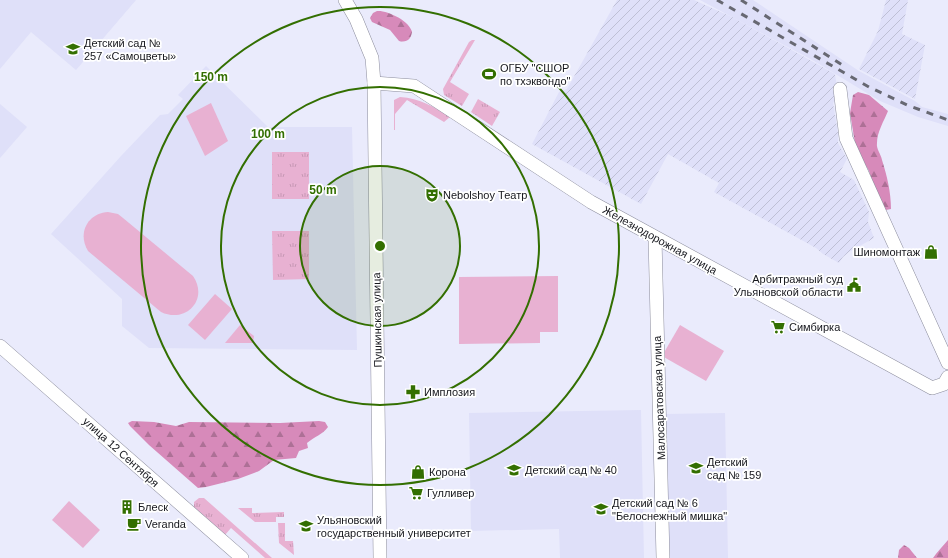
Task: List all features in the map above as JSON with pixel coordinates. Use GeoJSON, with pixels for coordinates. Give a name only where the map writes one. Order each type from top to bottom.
{"type":"FeatureCollection","features":[{"type":"Feature","properties":{"kind":"street","name":"Пушкинская улица"},"geometry":{"type":"LineString","coordinates":[[345,0],[356,19],[372,58],[374,83],[380,558]]}},
{"type":"Feature","properties":{"kind":"street","name":"Железнодорожная улица"},"geometry":{"type":"LineString","coordinates":[[374,83],[414,86],[591,202],[932,388],[944,384],[948,377]]}},
{"type":"Feature","properties":{"kind":"street"},"geometry":{"type":"LineString","coordinates":[[840,89],[846,138],[948,363]]}},
{"type":"Feature","properties":{"kind":"street","name":"Малосаратовская улица"},"geometry":{"type":"LineString","coordinates":[[655,238],[663,558]]}},
{"type":"Feature","properties":{"kind":"street","name":"улица 12 Сентября"},"geometry":{"type":"LineString","coordinates":[[0,346],[242,558]]}},
{"type":"Feature","properties":{"kind":"shaded area","name":"Детский сад № 257 «Самоцветы»"},"geometry":{"type":"Polygon","coordinates":[[[0,0],[136,0],[76,70],[31,32],[0,69],[0,0]]]}},
{"type":"Feature","properties":{"kind":"shaded area"},"geometry":{"type":"Polygon","coordinates":[[[617,0],[694,0],[732,17],[835,74],[838,94],[833,103],[838,133],[838,143],[847,159],[840,172],[854,180],[869,212],[868,222],[874,238],[849,252],[839,263],[823,254],[816,248],[714,192],[719,183],[668,154],[641,204],[532,144],[559,92],[567,89],[617,0]]]}},
{"type":"Feature","properties":{"kind":"shaded area"},"geometry":{"type":"Polygon","coordinates":[[[700,0],[753,0],[859,71],[915,101],[922,107],[948,114],[948,126],[918,117],[880,101],[814,61],[700,0]]]}},
{"type":"Feature","properties":{"kind":"shaded area"},"geometry":{"type":"Polygon","coordinates":[[[886,0],[908,0],[902,34],[925,45],[915,99],[859,69],[878,31],[886,0]]]}},
{"type":"Feature","properties":{"kind":"shaded area"},"geometry":{"type":"Polygon","coordinates":[[[206,66],[268,127],[352,127],[357,350],[149,348],[122,326],[122,299],[51,234],[160,115],[168,114],[183,99],[178,95],[206,66]]]}},
{"type":"Feature","properties":{"kind":"shaded area"},"geometry":{"type":"Polygon","coordinates":[[[0,104],[27,127],[0,158],[0,104]]]}},
{"type":"Feature","properties":{"kind":"shaded area","name":"Детский сад № 6 \"Белоснежный мишка\""},"geometry":{"type":"Polygon","coordinates":[[[641,410],[644,558],[560,558],[559,529],[471,531],[469,413],[641,410]]]}},
{"type":"Feature","properties":{"kind":"shaded area","name":"Детский сад № 159"},"geometry":{"type":"Polygon","coordinates":[[[725,413],[728,558],[668,558],[666,414],[725,413]]]}},
{"type":"Feature","properties":{"kind":"green space"},"geometry":{"type":"Polygon","coordinates":[[[377,11],[392,14],[403,20],[412,32],[411,37],[406,41],[399,41],[390,30],[372,22],[370,18],[373,13],[377,11]]]}},
{"type":"Feature","properties":{"kind":"green space"},"geometry":{"type":"Polygon","coordinates":[[[475,40],[450,82],[469,94],[462,106],[444,95],[443,89],[469,42],[475,40]]]}},
{"type":"Feature","properties":{"kind":"green space"},"geometry":{"type":"Polygon","coordinates":[[[858,92],[869,95],[888,111],[879,131],[877,145],[887,178],[891,209],[886,210],[878,203],[869,171],[856,149],[850,113],[853,95],[858,92]]]}},
{"type":"Feature","properties":{"kind":"green space"},"geometry":{"type":"Polygon","coordinates":[[[400,97],[420,101],[450,117],[444,122],[407,100],[395,114],[394,130],[394,100],[400,97]]]}},
{"type":"Feature","properties":{"kind":"green space"},"geometry":{"type":"Polygon","coordinates":[[[478,99],[500,112],[492,126],[471,112],[478,99]]]}},
{"type":"Feature","properties":{"kind":"green space"},"geometry":{"type":"Polygon","coordinates":[[[211,103],[228,141],[205,156],[186,116],[211,103]]]}},
{"type":"Feature","properties":{"kind":"green space"},"geometry":{"type":"Polygon","coordinates":[[[272,152],[309,152],[309,199],[272,199],[272,152]]]}},
{"type":"Feature","properties":{"kind":"green space"},"geometry":{"type":"Polygon","coordinates":[[[108,212],[118,214],[193,276],[197,285],[198,293],[196,301],[186,312],[179,315],[170,315],[161,312],[88,251],[84,237],[86,225],[95,216],[108,212]]]}},
{"type":"Feature","properties":{"kind":"green space"},"geometry":{"type":"Polygon","coordinates":[[[272,231],[309,231],[309,279],[273,280],[272,231]]]}},
{"type":"Feature","properties":{"kind":"green space"},"geometry":{"type":"Polygon","coordinates":[[[558,276],[558,332],[540,332],[540,343],[459,344],[459,277],[558,276]]]}},
{"type":"Feature","properties":{"kind":"green space"},"geometry":{"type":"Polygon","coordinates":[[[215,294],[232,309],[205,340],[188,325],[215,294]]]}},
{"type":"Feature","properties":{"kind":"green space"},"geometry":{"type":"Polygon","coordinates":[[[240,325],[254,336],[253,343],[225,343],[240,325]]]}},
{"type":"Feature","properties":{"kind":"green space"},"geometry":{"type":"Polygon","coordinates":[[[680,325],[724,351],[706,381],[662,356],[680,325]]]}},
{"type":"Feature","properties":{"kind":"green space"},"geometry":{"type":"Polygon","coordinates":[[[132,421],[154,422],[176,426],[189,422],[280,423],[319,421],[325,422],[328,427],[307,443],[308,448],[299,451],[296,458],[274,460],[259,471],[238,479],[198,488],[149,445],[130,426],[128,423],[132,421]]]}},
{"type":"Feature","properties":{"kind":"green space"},"geometry":{"type":"Polygon","coordinates":[[[199,498],[204,498],[272,558],[265,558],[231,528],[225,535],[194,507],[194,502],[199,498]]]}},
{"type":"Feature","properties":{"kind":"green space"},"geometry":{"type":"Polygon","coordinates":[[[69,501],[100,530],[83,548],[52,520],[69,501]]]}},
{"type":"Feature","properties":{"kind":"green space"},"geometry":{"type":"Polygon","coordinates":[[[238,508],[252,508],[252,513],[284,512],[284,517],[276,517],[276,522],[255,522],[238,508]]]}},
{"type":"Feature","properties":{"kind":"green space"},"geometry":{"type":"Polygon","coordinates":[[[278,523],[285,523],[285,541],[293,541],[294,555],[279,543],[278,523]]]}},
{"type":"Feature","properties":{"kind":"green space"},"geometry":{"type":"Polygon","coordinates":[[[948,540],[948,558],[933,558],[938,551],[948,540]]]}},
{"type":"Feature","properties":{"kind":"green space"},"geometry":{"type":"Polygon","coordinates":[[[904,545],[909,548],[917,558],[898,558],[899,550],[904,545]]]}},
{"type":"Feature","properties":{"kind":"railway"},"geometry":{"type":"LineString","coordinates":[[717,0],[869,87],[907,105],[948,120]]}},
{"type":"Feature","properties":{"kind":"railway"},"geometry":{"type":"LineString","coordinates":[[741,0],[847,68]]}},
{"type":"Feature","properties":{"kind":"place","name":"Детский сад № 257 «Самоцветы»"},"geometry":{"type":"Point","coordinates":[73,49]}},
{"type":"Feature","properties":{"kind":"place","name":"ОГБУ \"СШОР по тхэквондо\""},"geometry":{"type":"Point","coordinates":[489,74]}},
{"type":"Feature","properties":{"kind":"place","name":"Nebolshoy Театр"},"geometry":{"type":"Point","coordinates":[432,195]}},
{"type":"Feature","properties":{"kind":"place","name":"Шиномонтаж"},"geometry":{"type":"Point","coordinates":[931,252]}},
{"type":"Feature","properties":{"kind":"place","name":"Арбитражный суд Ульяновской области"},"geometry":{"type":"Point","coordinates":[854,285]}},
{"type":"Feature","properties":{"kind":"place","name":"Симбирка"},"geometry":{"type":"Point","coordinates":[778,327]}},
{"type":"Feature","properties":{"kind":"place","name":"Имплозия"},"geometry":{"type":"Point","coordinates":[413,392]}},
{"type":"Feature","properties":{"kind":"place","name":"Детский сад № 159"},"geometry":{"type":"Point","coordinates":[696,468]}},
{"type":"Feature","properties":{"kind":"place","name":"Детский сад № 40"},"geometry":{"type":"Point","coordinates":[514,470]}},
{"type":"Feature","properties":{"kind":"place","name":"Корона"},"geometry":{"type":"Point","coordinates":[418,472]}},
{"type":"Feature","properties":{"kind":"place","name":"Гулливер"},"geometry":{"type":"Point","coordinates":[416,493]}},
{"type":"Feature","properties":{"kind":"place","name":"Блеск"},"geometry":{"type":"Point","coordinates":[127,507]}},
{"type":"Feature","properties":{"kind":"place","name":"Детский сад № 6 \"Белоснежный мишка\""},"geometry":{"type":"Point","coordinates":[601,509]}},
{"type":"Feature","properties":{"kind":"place","name":"Veranda"},"geometry":{"type":"Point","coordinates":[134,524]}},
{"type":"Feature","properties":{"kind":"place","name":"Ульяновский государственный университет"},"geometry":{"type":"Point","coordinates":[306,526]}}]}
